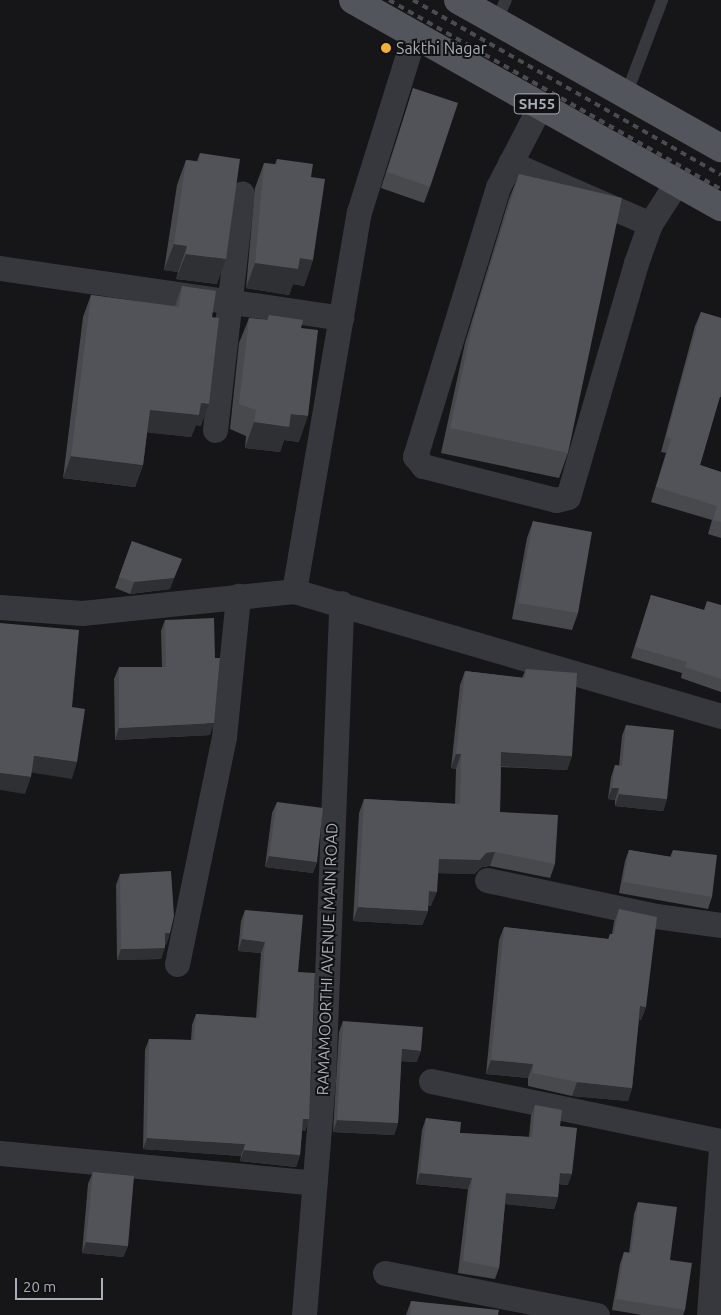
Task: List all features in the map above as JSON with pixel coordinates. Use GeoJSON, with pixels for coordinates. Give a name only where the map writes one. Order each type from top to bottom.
{"type":"FeatureCollection","features":[{"type":"Feature","properties":{"kind":"main road","name":"SH55"},"geometry":{"type":"LineString","coordinates":[[353,0],[721,207]]}},
{"type":"Feature","properties":{"kind":"main road"},"geometry":{"type":"LineString","coordinates":[[458,0],[501,11],[626,95],[721,148]]}},
{"type":"Feature","properties":{"kind":"street"},"geometry":{"type":"LineString","coordinates":[[294,591],[359,212],[414,35]]}},
{"type":"Feature","properties":{"kind":"street"},"geometry":{"type":"LineString","coordinates":[[540,106],[498,187],[415,456],[423,466],[556,500],[568,497],[636,264],[650,224],[677,182]]}},
{"type":"Feature","properties":{"kind":"street"},"geometry":{"type":"LineString","coordinates":[[510,163],[650,224]]}},
{"type":"Feature","properties":{"kind":"street"},"geometry":{"type":"LineString","coordinates":[[215,430],[242,194]]}},
{"type":"Feature","properties":{"kind":"street"},"geometry":{"type":"LineString","coordinates":[[0,268],[341,318]]}},
{"type":"Feature","properties":{"kind":"street"},"geometry":{"type":"LineString","coordinates":[[0,607],[82,613],[294,591],[341,603],[721,716]]}},
{"type":"Feature","properties":{"kind":"street"},"geometry":{"type":"LineString","coordinates":[[177,964],[224,737],[238,596]]}},
{"type":"Feature","properties":{"kind":"street","name":"RAMAMOORTHI AVENUE MAIN ROAD"},"geometry":{"type":"LineString","coordinates":[[304,1315],[323,1081],[341,603]]}},
{"type":"Feature","properties":{"kind":"street"},"geometry":{"type":"LineString","coordinates":[[487,880],[656,916],[721,925]]}},
{"type":"Feature","properties":{"kind":"street"},"geometry":{"type":"LineString","coordinates":[[431,1081],[721,1141]]}},
{"type":"Feature","properties":{"kind":"street"},"geometry":{"type":"LineString","coordinates":[[714,1299],[721,1148]]}},
{"type":"Feature","properties":{"kind":"street"},"geometry":{"type":"LineString","coordinates":[[0,1153],[315,1183]]}},
{"type":"Feature","properties":{"kind":"street"},"geometry":{"type":"LineString","coordinates":[[385,1273],[597,1315]]}},
{"type":"Feature","properties":{"kind":"lane"},"geometry":{"type":"LineString","coordinates":[[626,95],[662,0]]}},
{"type":"Feature","properties":{"kind":"building"},"geometry":{"type":"Polygon","coordinates":[[[413,88],[458,103],[430,187],[387,172],[413,88]]]}},
{"type":"Feature","properties":{"kind":"building"},"geometry":{"type":"Polygon","coordinates":[[[200,153],[240,159],[226,259],[186,254],[187,246],[174,244],[186,160],[199,162],[200,153]]]}},
{"type":"Feature","properties":{"kind":"building"},"geometry":{"type":"Polygon","coordinates":[[[277,159],[313,164],[311,177],[325,179],[313,260],[300,258],[298,269],[255,263],[264,163],[277,165],[277,159]]]}},
{"type":"Feature","properties":{"kind":"building"},"geometry":{"type":"Polygon","coordinates":[[[519,174],[622,198],[568,453],[450,428],[474,318],[519,174]]]}},
{"type":"Feature","properties":{"kind":"building"},"geometry":{"type":"Polygon","coordinates":[[[182,286],[216,291],[212,317],[219,318],[209,404],[201,403],[199,415],[150,410],[143,465],[71,456],[91,295],[179,307],[182,286]]]}},
{"type":"Feature","properties":{"kind":"building"},"geometry":{"type":"Polygon","coordinates":[[[701,312],[721,318],[721,392],[700,465],[721,472],[721,522],[713,520],[717,506],[656,487],[671,439],[666,437],[701,312]]]}},
{"type":"Feature","properties":{"kind":"building"},"geometry":{"type":"Polygon","coordinates":[[[269,315],[303,320],[301,328],[318,330],[308,416],[291,414],[289,427],[254,422],[256,410],[239,404],[249,318],[268,320],[269,315]]]}},
{"type":"Feature","properties":{"kind":"building"},"geometry":{"type":"Polygon","coordinates":[[[533,521],[592,532],[578,613],[518,603],[533,521]]]}},
{"type":"Feature","properties":{"kind":"building"},"geometry":{"type":"Polygon","coordinates":[[[132,541],[182,559],[174,578],[134,582],[119,577],[132,541]]]}},
{"type":"Feature","properties":{"kind":"building"},"geometry":{"type":"Polygon","coordinates":[[[651,595],[704,610],[707,601],[721,605],[721,679],[685,667],[687,662],[635,647],[651,595]]]}},
{"type":"Feature","properties":{"kind":"building"},"geometry":{"type":"Polygon","coordinates":[[[214,618],[215,658],[220,658],[214,723],[119,728],[119,667],[166,667],[165,620],[214,618]]]}},
{"type":"Feature","properties":{"kind":"building"},"geometry":{"type":"Polygon","coordinates":[[[0,623],[79,630],[72,707],[85,709],[77,762],[34,756],[31,777],[0,773],[0,623]]]}},
{"type":"Feature","properties":{"kind":"building"},"geometry":{"type":"Polygon","coordinates":[[[526,669],[577,673],[572,756],[501,752],[500,812],[558,815],[555,864],[495,852],[487,852],[480,860],[439,859],[437,892],[429,891],[428,911],[358,907],[364,799],[460,804],[461,754],[456,754],[465,671],[525,678],[526,669]]]}},
{"type":"Feature","properties":{"kind":"building"},"geometry":{"type":"Polygon","coordinates":[[[626,725],[674,730],[667,799],[619,794],[619,788],[612,788],[615,765],[622,766],[626,725]]]}},
{"type":"Feature","properties":{"kind":"building"},"geometry":{"type":"Polygon","coordinates":[[[277,802],[323,808],[317,862],[269,856],[277,802]]]}},
{"type":"Feature","properties":{"kind":"building"},"geometry":{"type":"Polygon","coordinates":[[[629,850],[672,857],[673,850],[717,855],[712,897],[623,882],[629,850]]]}},
{"type":"Feature","properties":{"kind":"building"},"geometry":{"type":"Polygon","coordinates":[[[171,871],[174,916],[170,933],[165,933],[165,948],[121,949],[120,874],[171,871]]]}},
{"type":"Feature","properties":{"kind":"building"},"geometry":{"type":"Polygon","coordinates":[[[619,909],[657,917],[646,1007],[640,1006],[632,1088],[577,1082],[533,1073],[533,1064],[491,1060],[504,927],[609,939],[610,934],[614,934],[619,909]]]}},
{"type":"Feature","properties":{"kind":"building"},"geometry":{"type":"Polygon","coordinates":[[[245,910],[303,915],[298,972],[315,973],[309,1119],[303,1119],[300,1155],[244,1150],[245,1144],[147,1138],[149,1039],[194,1040],[196,1014],[259,1018],[265,942],[242,939],[245,910]]]}},
{"type":"Feature","properties":{"kind":"building"},"geometry":{"type":"Polygon","coordinates":[[[343,1021],[423,1027],[421,1051],[402,1049],[398,1123],[337,1120],[343,1021]]]}},
{"type":"Feature","properties":{"kind":"building"},"geometry":{"type":"Polygon","coordinates":[[[535,1105],[562,1110],[560,1126],[577,1128],[572,1174],[560,1173],[558,1197],[506,1193],[499,1268],[463,1261],[472,1178],[420,1173],[426,1118],[461,1122],[460,1133],[532,1137],[535,1105]]]}},
{"type":"Feature","properties":{"kind":"building"},"geometry":{"type":"Polygon","coordinates":[[[93,1172],[134,1176],[128,1246],[86,1242],[93,1172]]]}},
{"type":"Feature","properties":{"kind":"building"},"geometry":{"type":"Polygon","coordinates":[[[638,1202],[677,1207],[670,1260],[692,1263],[685,1310],[616,1299],[624,1252],[631,1253],[638,1202]]]}},
{"type":"Feature","properties":{"kind":"building"},"geometry":{"type":"Polygon","coordinates":[[[411,1301],[499,1310],[498,1315],[410,1315],[411,1301]]]}},
{"type":"Feature","properties":{"kind":"railway"},"geometry":{"type":"LineString","coordinates":[[389,0],[721,189]]}},
{"type":"Feature","properties":{"kind":"railway"},"geometry":{"type":"LineString","coordinates":[[413,0],[721,175]]}},
{"type":"Feature","properties":{"kind":"place","name":"Sakthi Nagar"},"geometry":{"type":"Point","coordinates":[386,48]}}]}
